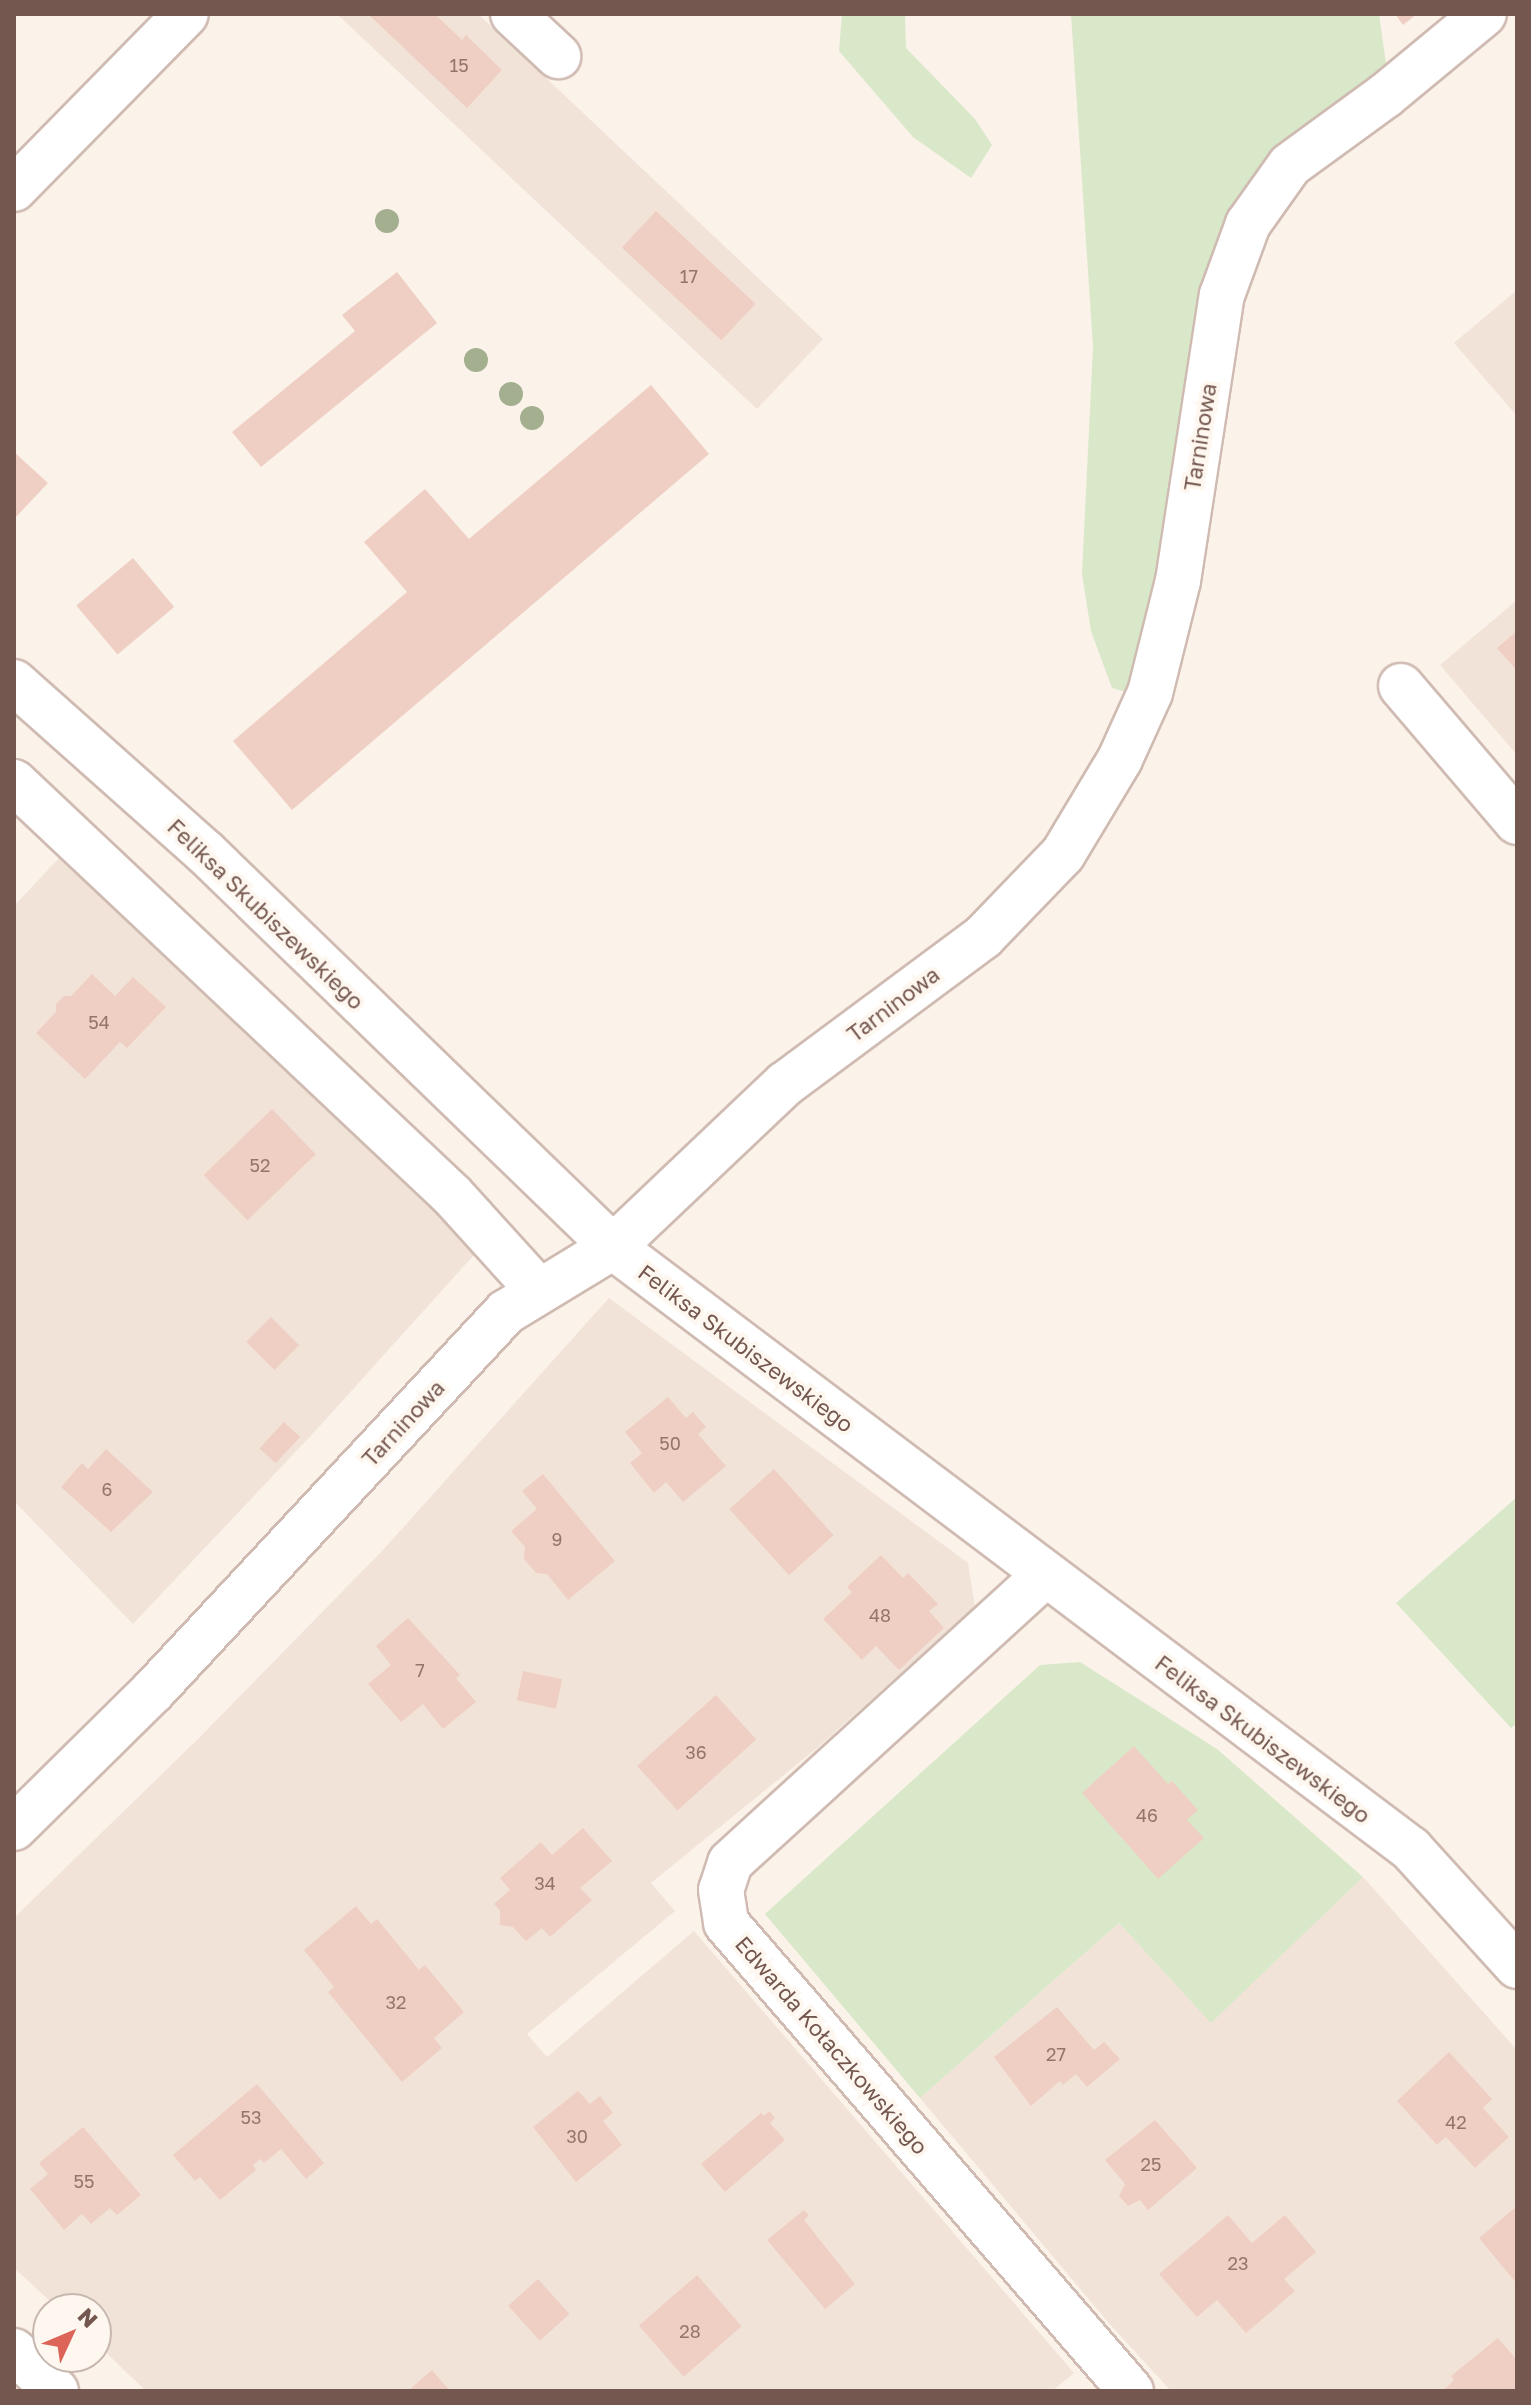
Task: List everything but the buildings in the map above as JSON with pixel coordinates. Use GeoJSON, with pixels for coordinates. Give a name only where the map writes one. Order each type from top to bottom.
{"type":"FeatureCollection","features":[{"type":"Feature","properties":{"kind":"street"},"geometry":{"type":"LineString","coordinates":[[14,189],[186,14]]}},
{"type":"Feature","properties":{"kind":"street"},"geometry":{"type":"LineString","coordinates":[[513,14],[558,56]]}},
{"type":"Feature","properties":{"kind":"street","name":"Tarninowa"},"geometry":{"type":"LineString","coordinates":[[14,1828],[153,1691],[506,1312],[613,1247],[785,1084],[983,937],[1063,854],[1120,759],[1150,693],[1178,581],[1222,295],[1248,224],[1290,165],[1386,95],[1484,14]]}},
{"type":"Feature","properties":{"kind":"street","name":"Feliksa Skubiszewskiego"},"geometry":{"type":"LineString","coordinates":[[14,682],[205,852],[613,1247],[1044,1576],[1411,1849],[1517,1966]]}},
{"type":"Feature","properties":{"kind":"street"},"geometry":{"type":"LineString","coordinates":[[1401,686],[1517,822]]}},
{"type":"Feature","properties":{"kind":"street"},"geometry":{"type":"LineString","coordinates":[[14,782],[452,1195],[539,1291]]}},
{"type":"Feature","properties":{"kind":"street","name":"Edwarda Kołaczkowskiego"},"geometry":{"type":"LineString","coordinates":[[1044,1576],[730,1863],[721,1890],[726,1923],[1131,2391]]}},
{"type":"Feature","properties":{"kind":"street"},"geometry":{"type":"LineString","coordinates":[[14,2351],[56,2391]]}},
{"type":"Feature","properties":{"kind":"shaded area"},"geometry":{"type":"Polygon","coordinates":[[[337,14],[478,14],[823,339],[757,409],[337,14]]]}},
{"type":"Feature","properties":{"kind":"shaded area"},"geometry":{"type":"Polygon","coordinates":[[[1517,290],[1517,416],[1454,343],[1517,290]]]}},
{"type":"Feature","properties":{"kind":"shaded area"},"geometry":{"type":"Polygon","coordinates":[[[1517,600],[1517,755],[1440,665],[1517,600]]]}},
{"type":"Feature","properties":{"kind":"shaded area"},"geometry":{"type":"Polygon","coordinates":[[[61,856],[482,1246],[317,1429],[133,1624],[14,1501],[14,906],[61,856]]]}},
{"type":"Feature","properties":{"kind":"shaded area"},"geometry":{"type":"Polygon","coordinates":[[[609,1298],[968,1563],[975,1607],[817,1748],[651,1883],[675,1911],[527,2034],[547,2057],[694,1931],[1074,2373],[1052,2391],[146,2391],[112,2358],[112,2293],[41,2293],[14,2268],[14,1918],[200,1737],[383,1550],[609,1298]]]}},
{"type":"Feature","properties":{"kind":"shaded area"},"geometry":{"type":"Polygon","coordinates":[[[1363,1877],[1517,2050],[1517,2391],[1171,2391],[1107,2321],[920,2098],[1119,1923],[1211,2022],[1363,1877]]]}},
{"type":"Feature","properties":{"kind":"green space"},"geometry":{"type":"Polygon","coordinates":[[[842,14],[905,14],[906,48],[975,119],[992,145],[971,178],[913,137],[839,51],[842,14]]]}},
{"type":"Feature","properties":{"kind":"green space"},"geometry":{"type":"Polygon","coordinates":[[[1071,14],[1379,14],[1388,78],[1233,212],[1134,694],[1112,688],[1091,631],[1082,574],[1093,347],[1071,14]]]}},
{"type":"Feature","properties":{"kind":"green space"},"geometry":{"type":"Polygon","coordinates":[[[1517,1497],[1517,1723],[1511,1728],[1396,1603],[1517,1497]]]}},
{"type":"Feature","properties":{"kind":"green space"},"geometry":{"type":"Polygon","coordinates":[[[1080,1662],[1217,1749],[1363,1877],[1211,2023],[1119,1923],[920,2098],[765,1914],[1040,1665],[1080,1662]]]}}]}
